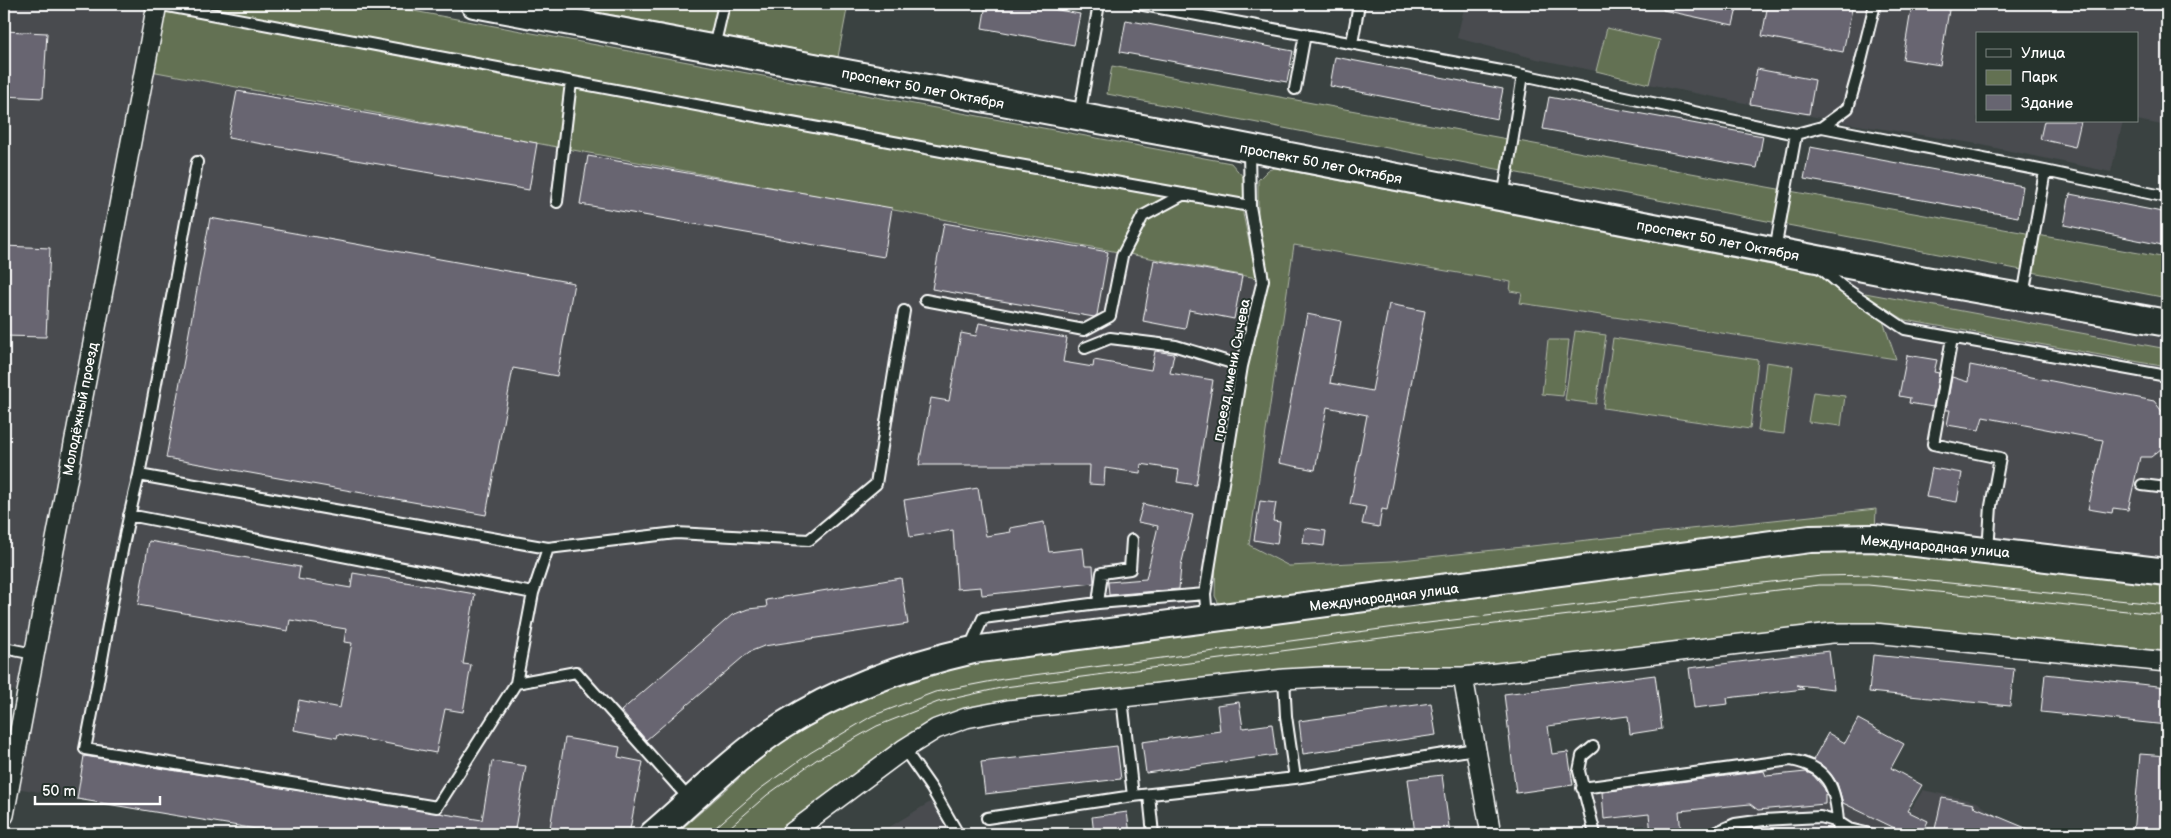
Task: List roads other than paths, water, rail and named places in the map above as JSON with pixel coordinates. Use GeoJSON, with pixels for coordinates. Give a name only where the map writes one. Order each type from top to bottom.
{"type":"FeatureCollection","features":[{"type":"Feature","properties":{"kind":"main road","name":"проспект 50 лет Октября"},"geometry":{"type":"LineString","coordinates":[[474,4],[1078,116],[1808,258],[2167,323]]}},
{"type":"Feature","properties":{"kind":"main road","name":"Международная улица"},"geometry":{"type":"LineString","coordinates":[[654,834],[741,758],[782,726],[833,698],[897,671],[973,650],[1206,607],[1810,539],[1873,538],[2167,572]]}},
{"type":"Feature","properties":{"kind":"street","name":"Молодёжный проезд"},"geometry":{"type":"LineString","coordinates":[[4,815],[157,4]]}},
{"type":"Feature","properties":{"kind":"street"},"geometry":{"type":"LineString","coordinates":[[790,834],[904,748],[936,729],[966,718],[1008,710],[1322,676],[1463,677],[1832,633],[1874,633],[2167,662]]}},
{"type":"Feature","properties":{"kind":"street"},"geometry":{"type":"LineString","coordinates":[[1463,677],[1491,834]]}},
{"type":"Feature","properties":{"kind":"lane"},"geometry":{"type":"LineString","coordinates":[[157,4],[1250,206]]}},
{"type":"Feature","properties":{"kind":"lane"},"geometry":{"type":"LineString","coordinates":[[714,48],[724,4]]}},
{"type":"Feature","properties":{"kind":"lane"},"geometry":{"type":"LineString","coordinates":[[1078,116],[1099,4]]}},
{"type":"Feature","properties":{"kind":"lane"},"geometry":{"type":"LineString","coordinates":[[1138,4],[1523,75],[1796,134],[1822,127],[1848,108],[1860,69],[1875,4]]}},
{"type":"Feature","properties":{"kind":"lane"},"geometry":{"type":"LineString","coordinates":[[1352,43],[1359,4]]}},
{"type":"Feature","properties":{"kind":"lane"},"geometry":{"type":"LineString","coordinates":[[1295,89],[1305,34]]}},
{"type":"Feature","properties":{"kind":"lane"},"geometry":{"type":"LineString","coordinates":[[1503,198],[1523,75]]}},
{"type":"Feature","properties":{"kind":"lane"},"geometry":{"type":"LineString","coordinates":[[557,202],[571,82]]}},
{"type":"Feature","properties":{"kind":"lane"},"geometry":{"type":"LineString","coordinates":[[1822,127],[2167,197]]}},
{"type":"Feature","properties":{"kind":"lane"},"geometry":{"type":"LineString","coordinates":[[1775,251],[1796,134]]}},
{"type":"Feature","properties":{"kind":"lane","name":"проезд имени Сычева"},"geometry":{"type":"LineString","coordinates":[[1206,607],[1242,366],[1263,280],[1250,206],[1249,150]]}},
{"type":"Feature","properties":{"kind":"lane"},"geometry":{"type":"LineString","coordinates":[[197,162],[139,475],[129,515],[85,749],[437,807],[516,683],[533,593],[548,548]]}},
{"type":"Feature","properties":{"kind":"lane"},"geometry":{"type":"LineString","coordinates":[[2023,296],[2044,171]]}},
{"type":"Feature","properties":{"kind":"lane"},"geometry":{"type":"LineString","coordinates":[[925,300],[1084,330],[1110,316],[1122,256],[1143,216],[1184,194]]}},
{"type":"Feature","properties":{"kind":"lane"},"geometry":{"type":"LineString","coordinates":[[1808,258],[1843,287],[1905,328],[2167,376]]}},
{"type":"Feature","properties":{"kind":"lane"},"geometry":{"type":"LineString","coordinates":[[139,475],[548,548],[676,533],[809,540],[876,484],[904,311]]}},
{"type":"Feature","properties":{"kind":"lane"},"geometry":{"type":"LineString","coordinates":[[1085,348],[1110,338],[1176,346],[1242,366]]}},
{"type":"Feature","properties":{"kind":"lane"},"geometry":{"type":"LineString","coordinates":[[1952,338],[1932,444],[2000,458],[1991,506],[1988,551]]}},
{"type":"Feature","properties":{"kind":"lane"},"geometry":{"type":"LineString","coordinates":[[2142,486],[2167,488]]}},
{"type":"Feature","properties":{"kind":"lane"},"geometry":{"type":"LineString","coordinates":[[129,515],[533,593]]}},
{"type":"Feature","properties":{"kind":"lane"},"geometry":{"type":"LineString","coordinates":[[1098,603],[1102,573],[1130,569],[1132,540]]}},
{"type":"Feature","properties":{"kind":"lane"},"geometry":{"type":"LineString","coordinates":[[973,650],[974,638],[983,618],[1098,603],[1206,607]]}},
{"type":"Feature","properties":{"kind":"lane"},"geometry":{"type":"LineString","coordinates":[[4,648],[34,654]]}},
{"type":"Feature","properties":{"kind":"lane"},"geometry":{"type":"LineString","coordinates":[[516,683],[576,672],[692,801]]}},
{"type":"Feature","properties":{"kind":"lane"},"geometry":{"type":"LineString","coordinates":[[1284,679],[1286,716],[1295,778]]}},
{"type":"Feature","properties":{"kind":"lane"},"geometry":{"type":"LineString","coordinates":[[1122,698],[1133,796]]}},
{"type":"Feature","properties":{"kind":"lane"},"geometry":{"type":"LineString","coordinates":[[1593,747],[1582,756],[1579,771],[1595,834]]}},
{"type":"Feature","properties":{"kind":"lane"},"geometry":{"type":"LineString","coordinates":[[904,748],[958,834]]}},
{"type":"Feature","properties":{"kind":"lane"},"geometry":{"type":"LineString","coordinates":[[987,818],[1133,796],[1295,778],[1475,749]]}},
{"type":"Feature","properties":{"kind":"lane"},"geometry":{"type":"LineString","coordinates":[[1582,788],[1791,760],[1807,763],[1829,780],[1834,792],[1839,834]]}},
{"type":"Feature","properties":{"kind":"lane"},"geometry":{"type":"LineString","coordinates":[[1149,795],[1153,834]]}},
{"type":"Feature","properties":{"kind":"lane"},"geometry":{"type":"LineString","coordinates":[[1712,834],[1736,824],[1764,820],[1820,817],[1838,822],[1849,829],[1870,834]]}},
{"type":"Feature","properties":{"kind":"tram line"},"geometry":{"type":"LineString","coordinates":[[708,834],[760,789],[810,753],[872,716],[935,692],[1003,679],[1411,625],[1821,576],[1870,575],[2167,605]]}},
{"type":"Feature","properties":{"kind":"tram line"},"geometry":{"type":"LineString","coordinates":[[722,834],[767,795],[816,760],[877,726],[938,702],[1005,687],[1412,634],[1819,585],[1868,585],[2167,615]]}}]}
